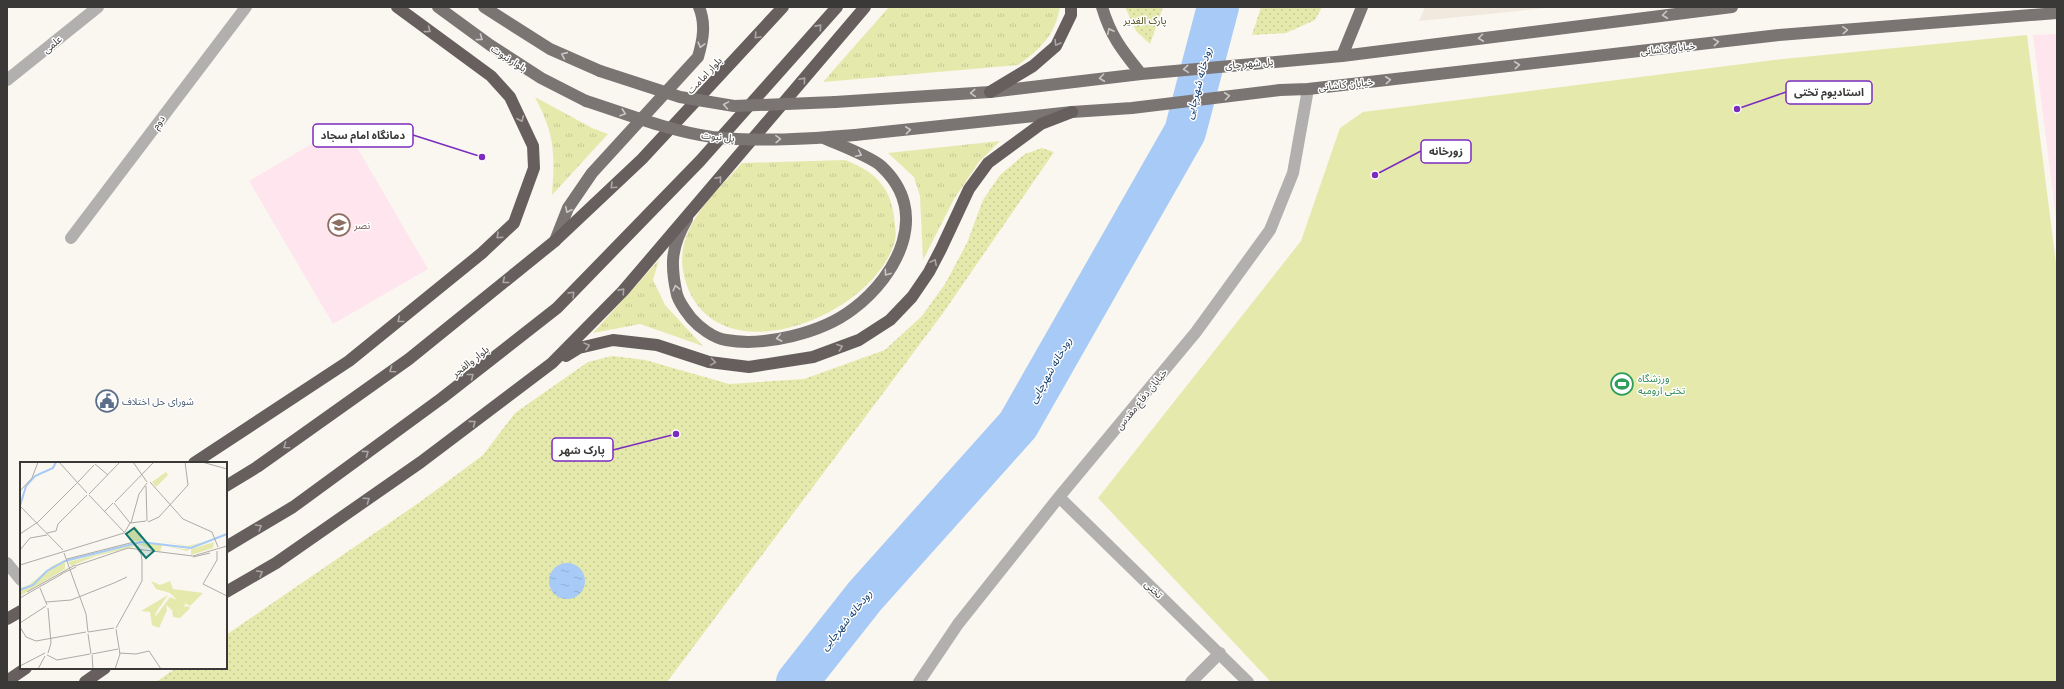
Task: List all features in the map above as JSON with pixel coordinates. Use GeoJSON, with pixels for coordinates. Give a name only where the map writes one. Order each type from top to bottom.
{"type":"FeatureCollection","features":[{"type":"Feature","properties":{"kind":"highway"},"geometry":{"type":"LineString","coordinates":[[196,462],[349,362],[482,252],[514,223],[534,168],[533,146],[510,97],[490,76],[397,7]]}},
{"type":"Feature","properties":{"kind":"highway","name":"بلوار امامت"},"geometry":{"type":"LineString","coordinates":[[555,241],[642,159],[783,7]]}},
{"type":"Feature","properties":{"kind":"highway","name":"بلوار والفجر"},"geometry":{"type":"LineString","coordinates":[[227,546],[293,507],[442,398],[557,308],[700,161],[837,7]]}},
{"type":"Feature","properties":{"kind":"highway"},"geometry":{"type":"LineString","coordinates":[[552,363],[623,291],[866,7]]}},
{"type":"Feature","properties":{"kind":"highway"},"geometry":{"type":"LineString","coordinates":[[990,92],[1033,66],[1056,46],[1071,15],[1071,7]]}},
{"type":"Feature","properties":{"kind":"highway"},"geometry":{"type":"LineString","coordinates":[[227,591],[276,563],[415,466],[552,363],[579,348],[613,340],[656,345],[709,362],[749,367],[813,357],[859,340],[890,320],[912,297],[938,255],[969,189],[988,163],[1041,124],[1072,112]]}},
{"type":"Feature","properties":{"kind":"highway"},"geometry":{"type":"LineString","coordinates":[[227,485],[257,467],[409,359],[555,241]]}},
{"type":"Feature","properties":{"kind":"highway"},"geometry":{"type":"LineString","coordinates":[[7,619],[20,612]]}},
{"type":"Feature","properties":{"kind":"highway"},"geometry":{"type":"LineString","coordinates":[[7,681],[25,669]]}},
{"type":"Feature","properties":{"kind":"highway"},"geometry":{"type":"LineString","coordinates":[[85,682],[104,669]]}},
{"type":"Feature","properties":{"kind":"main road","name":"بلوار نبوت"},"geometry":{"type":"LineString","coordinates":[[438,7],[490,45],[540,78],[586,101]]}},
{"type":"Feature","properties":{"kind":"main road","name":"پل شهر چای"},"geometry":{"type":"LineString","coordinates":[[484,7],[550,49],[600,71],[680,97],[734,106],[835,102],[990,92],[1141,74],[1342,56]]}},
{"type":"Feature","properties":{"kind":"main road"},"geometry":{"type":"LineString","coordinates":[[555,241],[568,208],[592,173],[698,57],[704,37],[703,17],[699,7]]}},
{"type":"Feature","properties":{"kind":"main road"},"geometry":{"type":"LineString","coordinates":[[1102,7],[1107,25],[1116,43],[1141,74]]}},
{"type":"Feature","properties":{"kind":"main road"},"geometry":{"type":"LineString","coordinates":[[1362,7],[1342,56],[1732,7]]}},
{"type":"Feature","properties":{"kind":"main road","name":"خیابان کاشانی"},"geometry":{"type":"LineString","coordinates":[[1132,108],[1280,90],[1308,89],[1778,35],[2057,13]]}},
{"type":"Feature","properties":{"kind":"main road","name":"پل نبوت"},"geometry":{"type":"LineString","coordinates":[[586,101],[668,128],[712,137],[767,139],[824,138],[1072,112],[1132,108]]}},
{"type":"Feature","properties":{"kind":"main road"},"geometry":{"type":"LineString","coordinates":[[693,208],[673,250],[673,277],[680,304],[699,327],[725,340],[750,342],[788,336],[811,330],[832,322],[852,309],[887,274],[898,255],[906,235],[906,214],[903,196],[893,178],[880,164],[824,138]]}},
{"type":"Feature","properties":{"kind":"street","name":"علمی"},"geometry":{"type":"LineString","coordinates":[[7,80],[98,7]]}},
{"type":"Feature","properties":{"kind":"street","name":"دوم"},"geometry":{"type":"LineString","coordinates":[[71,238],[246,7]]}},
{"type":"Feature","properties":{"kind":"street","name":"خیابان دفاع مقدس"},"geometry":{"type":"LineString","coordinates":[[919,682],[958,624],[1059,497],[1196,332],[1270,230],[1293,173],[1308,89]]}},
{"type":"Feature","properties":{"kind":"street","name":"تختی"},"geometry":{"type":"LineString","coordinates":[[1059,497],[1248,682]]}},
{"type":"Feature","properties":{"kind":"street"},"geometry":{"type":"LineString","coordinates":[[7,563],[20,579]]}},
{"type":"Feature","properties":{"kind":"street"},"geometry":{"type":"LineString","coordinates":[[1190,682],[1220,653]]}},
{"type":"Feature","properties":{"kind":"shaded area"},"geometry":{"type":"Polygon","coordinates":[[[1425,7],[1557,7],[1419,21],[1425,7]]]}},
{"type":"Feature","properties":{"kind":"shaded area"},"geometry":{"type":"Polygon","coordinates":[[[2057,34],[2057,225],[2033,35],[2057,34]]]}},
{"type":"Feature","properties":{"kind":"shaded area","name":"نصر"},"geometry":{"type":"Polygon","coordinates":[[[344,125],[428,269],[333,324],[249,181],[344,125]]]}},
{"type":"Feature","properties":{"kind":"green space"},"geometry":{"type":"Polygon","coordinates":[[[889,7],[1060,7],[1055,26],[1046,40],[1034,53],[1018,65],[823,82],[889,7]]]}},
{"type":"Feature","properties":{"kind":"green space","name":"پارک الغدیر"},"geometry":{"type":"Polygon","coordinates":[[[1125,7],[1163,7],[1150,44],[1136,31],[1125,7]]]}},
{"type":"Feature","properties":{"kind":"green space"},"geometry":{"type":"Polygon","coordinates":[[[1261,7],[1322,7],[1315,20],[1286,33],[1252,35],[1261,7]]]}},
{"type":"Feature","properties":{"kind":"green space","name":"ورزشگاه تختی ارومیه"},"geometry":{"type":"Polygon","coordinates":[[[2027,35],[2057,271],[2057,682],[1271,682],[1098,498],[1301,241],[1340,128],[1363,112],[1774,60],[2027,35]]]}},
{"type":"Feature","properties":{"kind":"green space"},"geometry":{"type":"Polygon","coordinates":[[[535,97],[592,128],[608,134],[552,195],[552,144],[547,123],[535,97]]]}},
{"type":"Feature","properties":{"kind":"green space"},"geometry":{"type":"Polygon","coordinates":[[[1000,141],[979,162],[954,199],[923,260],[920,196],[914,177],[888,153],[1000,141]]]}},
{"type":"Feature","properties":{"kind":"green space"},"geometry":{"type":"Polygon","coordinates":[[[1042,148],[1054,152],[943,313],[667,682],[156,682],[175,669],[227,669],[227,634],[420,502],[483,455],[515,413],[588,362],[612,356],[645,360],[729,384],[804,379],[885,350],[922,316],[945,284],[967,243],[983,200],[1000,175],[1025,154],[1042,148]]]}},
{"type":"Feature","properties":{"kind":"green space"},"geometry":{"type":"Polygon","coordinates":[[[845,160],[872,174],[889,196],[894,216],[896,237],[883,266],[861,290],[833,310],[801,324],[768,331],[736,329],[710,317],[690,293],[683,273],[682,254],[686,237],[694,221],[716,191],[742,163],[845,160]]]}},
{"type":"Feature","properties":{"kind":"green space"},"geometry":{"type":"Polygon","coordinates":[[[659,260],[653,280],[665,305],[703,346],[640,324],[593,333],[659,260]]]}},
{"type":"Feature","properties":{"kind":"water"},"geometry":{"type":"Polygon","coordinates":[[[571,563],[580,568],[584,574],[584,588],[580,594],[571,599],[563,599],[554,594],[550,588],[549,577],[554,568],[560,564],[571,563]]]}},
{"type":"Feature","properties":{"kind":"waterway","name":"رودخانه شهرچایی"},"geometry":{"type":"LineString","coordinates":[[797,682],[865,596],[1018,425],[1185,132],[1218,7]]}},
{"type":"Feature","properties":{"kind":"place","name":"استادیوم تختی"},"geometry":{"type":"Point","coordinates":[1737,109]}},
{"type":"Feature","properties":{"kind":"place","name":"دمانگاه امام سجاد"},"geometry":{"type":"Point","coordinates":[482,157]}},
{"type":"Feature","properties":{"kind":"place","name":"زورخانه"},"geometry":{"type":"Point","coordinates":[1375,175]}},
{"type":"Feature","properties":{"kind":"place","name":"نصر"},"geometry":{"type":"Point","coordinates":[339,225]}},
{"type":"Feature","properties":{"kind":"place","name":"ورزشگاه تختی ارومیه"},"geometry":{"type":"Point","coordinates":[1622,384]}},
{"type":"Feature","properties":{"kind":"place","name":"شورای حل اختلاف"},"geometry":{"type":"Point","coordinates":[107,401]}},
{"type":"Feature","properties":{"kind":"place","name":"پارک شهر"},"geometry":{"type":"Point","coordinates":[676,434]}}]}
